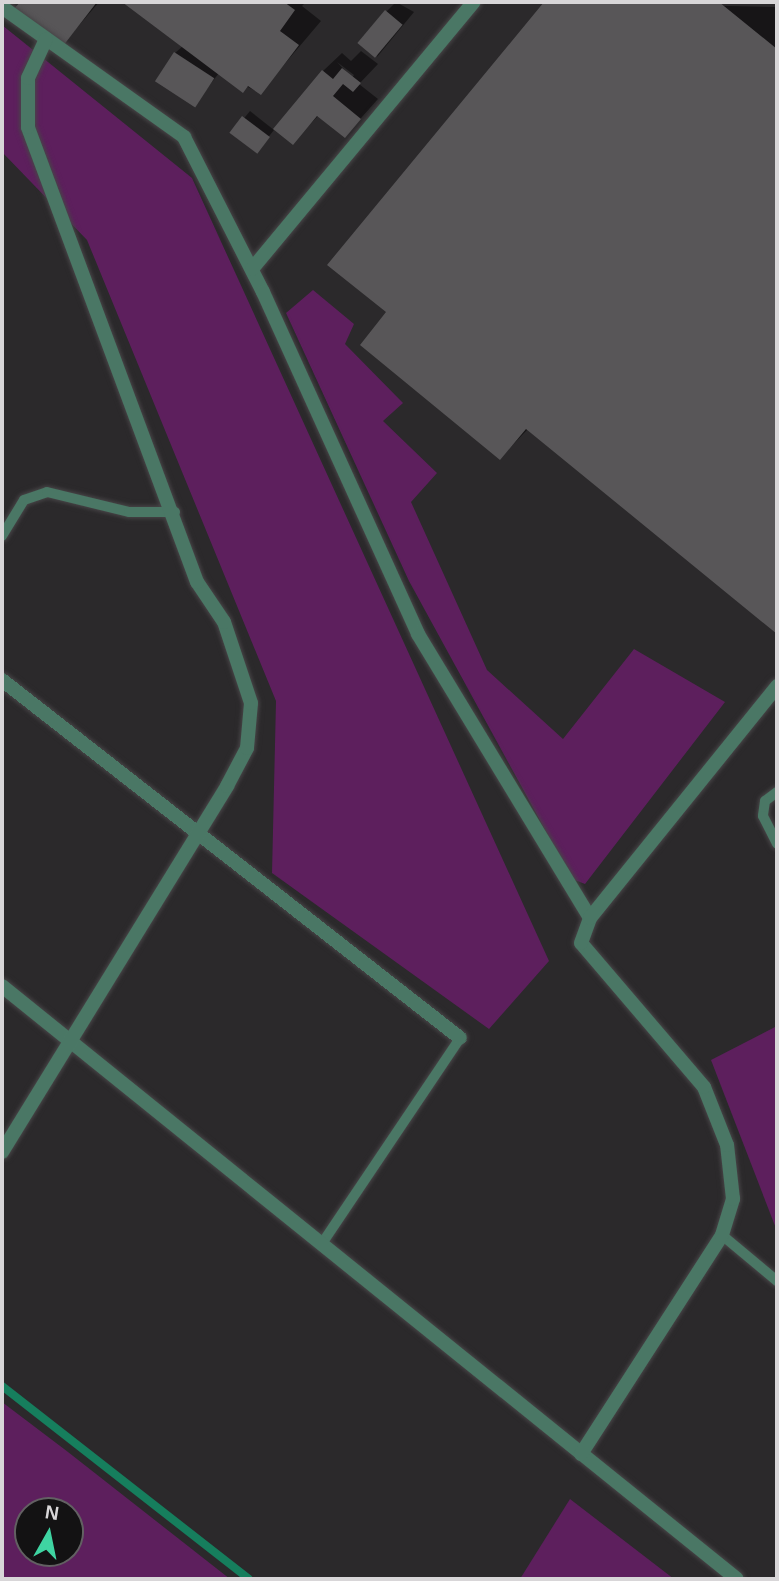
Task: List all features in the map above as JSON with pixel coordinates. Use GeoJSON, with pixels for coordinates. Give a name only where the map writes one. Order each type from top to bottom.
{"type":"FeatureCollection","features":[{"type":"Feature","properties":{"kind":"street"},"geometry":{"type":"LineString","coordinates":[[252,269],[474,2]]}},
{"type":"Feature","properties":{"kind":"street"},"geometry":{"type":"LineString","coordinates":[[2,8],[184,137],[252,269],[418,634],[590,918]]}},
{"type":"Feature","properties":{"kind":"street"},"geometry":{"type":"LineString","coordinates":[[2,1152],[198,837],[247,748],[251,703],[224,622],[197,582],[175,512],[28,127],[28,78],[46,39]]}},
{"type":"Feature","properties":{"kind":"street"},"geometry":{"type":"LineString","coordinates":[[2,680],[198,837],[460,1038]]}},
{"type":"Feature","properties":{"kind":"street"},"geometry":{"type":"LineString","coordinates":[[581,1454],[722,1236],[733,1199],[727,1145],[704,1087],[581,943],[590,918],[777,686]]}},
{"type":"Feature","properties":{"kind":"street"},"geometry":{"type":"LineString","coordinates":[[2,986],[737,1579]]}},
{"type":"Feature","properties":{"kind":"lane"},"geometry":{"type":"LineString","coordinates":[[2,537],[24,500],[47,492],[129,512],[175,512]]}},
{"type":"Feature","properties":{"kind":"lane"},"geometry":{"type":"LineString","coordinates":[[777,792],[765,801],[764,816],[777,844]]}},
{"type":"Feature","properties":{"kind":"lane"},"geometry":{"type":"LineString","coordinates":[[321,1245],[460,1038]]}},
{"type":"Feature","properties":{"kind":"lane"},"geometry":{"type":"LineString","coordinates":[[722,1236],[777,1282]]}},
{"type":"Feature","properties":{"kind":"shaded area"},"geometry":{"type":"Polygon","coordinates":[[[2,25],[192,178],[549,961],[489,1029],[272,873],[276,701],[87,240],[2,152],[2,25]]]}},
{"type":"Feature","properties":{"kind":"shaded area"},"geometry":{"type":"Polygon","coordinates":[[[313,290],[354,324],[345,344],[403,403],[383,421],[437,473],[411,502],[487,670],[563,739],[634,649],[725,702],[585,884],[572,879],[409,581],[286,313],[313,290]]]}},
{"type":"Feature","properties":{"kind":"shaded area"},"geometry":{"type":"Polygon","coordinates":[[[777,1026],[777,1231],[711,1060],[777,1026]]]}},
{"type":"Feature","properties":{"kind":"shaded area"},"geometry":{"type":"Polygon","coordinates":[[[2,1402],[68,1452],[230,1579],[2,1579],[2,1402]]]}},
{"type":"Feature","properties":{"kind":"shaded area"},"geometry":{"type":"Polygon","coordinates":[[[570,1499],[674,1579],[520,1579],[570,1499]]]}},
{"type":"Feature","properties":{"kind":"building"},"geometry":{"type":"Polygon","coordinates":[[[20,2],[97,2],[63,46],[14,9],[20,2]]]}},
{"type":"Feature","properties":{"kind":"building"},"geometry":{"type":"Polygon","coordinates":[[[122,2],[284,2],[295,10],[280,31],[299,45],[261,95],[248,86],[243,93],[122,2]]]}},
{"type":"Feature","properties":{"kind":"building"},"geometry":{"type":"Polygon","coordinates":[[[544,2],[719,2],[777,49],[777,634],[526,429],[500,460],[360,345],[386,312],[327,265],[544,2]]]}},
{"type":"Feature","properties":{"kind":"building"},"geometry":{"type":"Polygon","coordinates":[[[385,10],[403,25],[375,58],[357,43],[385,10]]]}},
{"type":"Feature","properties":{"kind":"building"},"geometry":{"type":"Polygon","coordinates":[[[174,52],[214,78],[195,107],[155,81],[174,52]]]}},
{"type":"Feature","properties":{"kind":"building"},"geometry":{"type":"Polygon","coordinates":[[[342,68],[361,83],[353,92],[343,84],[333,96],[361,119],[345,138],[317,116],[293,145],[273,129],[322,70],[333,79],[342,68]]]}},
{"type":"Feature","properties":{"kind":"building"},"geometry":{"type":"Polygon","coordinates":[[[242,116],[270,137],[257,154],[229,133],[242,116]]]}},
{"type":"Feature","properties":{"kind":"waterway"},"geometry":{"type":"LineString","coordinates":[[2,1386],[249,1579]]}}]}
